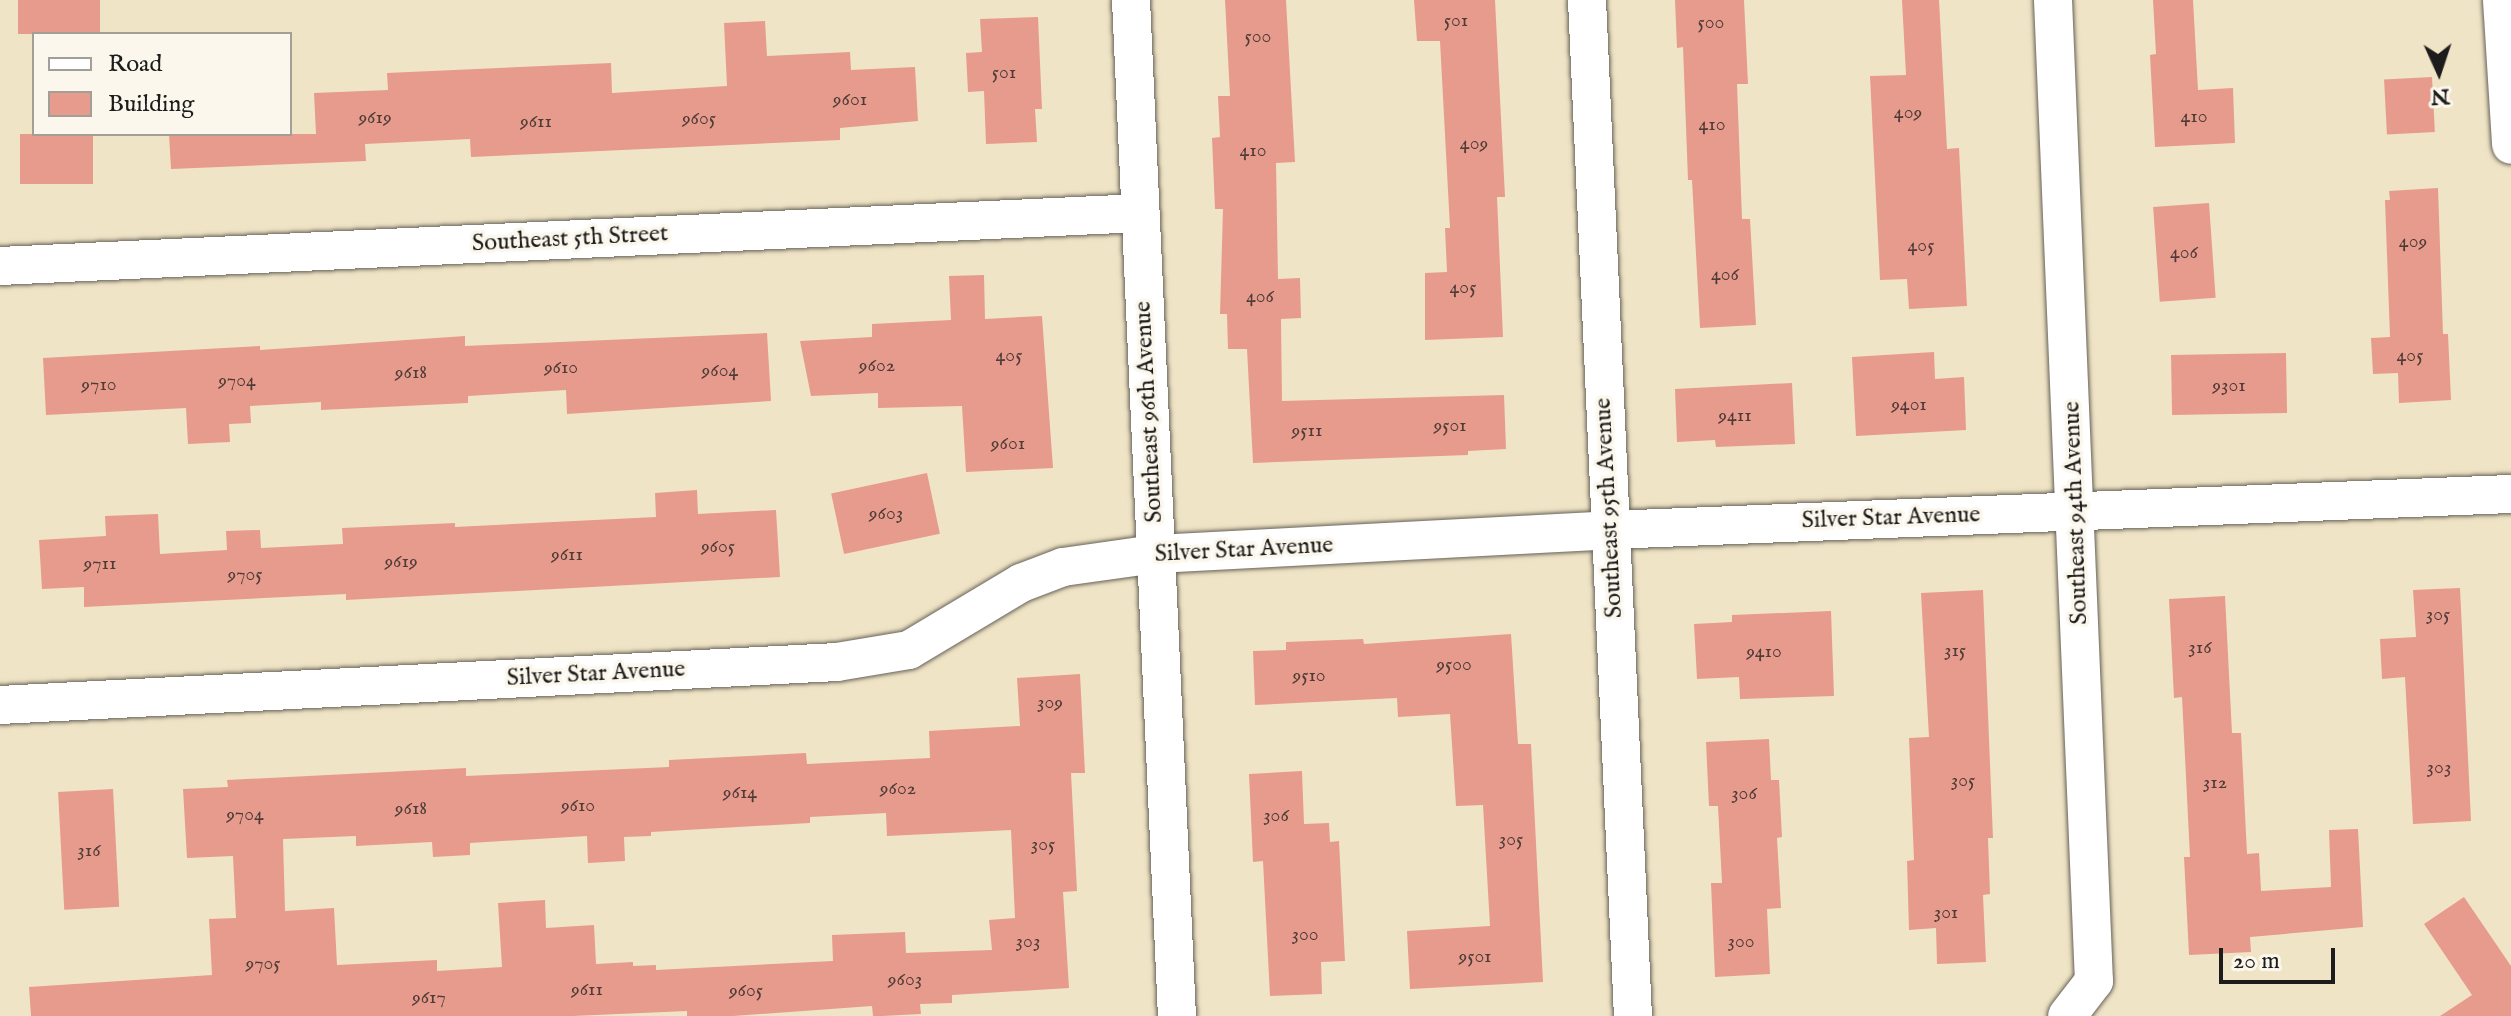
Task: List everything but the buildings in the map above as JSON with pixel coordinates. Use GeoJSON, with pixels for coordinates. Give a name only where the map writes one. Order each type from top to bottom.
{"type":"FeatureCollection","features":[{"type":"Feature","properties":{"kind":"street","name":"Southeast 96th Avenue"},"geometry":{"type":"LineString","coordinates":[[1131,0],[1177,1016]]}},
{"type":"Feature","properties":{"kind":"street","name":"Southeast 95th Avenue"},"geometry":{"type":"LineString","coordinates":[[1587,0],[1633,1016]]}},
{"type":"Feature","properties":{"kind":"street","name":"Southeast 94th Avenue"},"geometry":{"type":"LineString","coordinates":[[2053,0],[2094,981],[2067,1016]]}},
{"type":"Feature","properties":{"kind":"street"},"geometry":{"type":"LineString","coordinates":[[2506,16],[2511,145]]}},
{"type":"Feature","properties":{"kind":"street","name":"Southeast 5th Street"},"geometry":{"type":"LineString","coordinates":[[0,266],[1140,213]]}},
{"type":"Feature","properties":{"kind":"street","name":"Silver Star Avenue"},"geometry":{"type":"LineString","coordinates":[[0,705],[837,662],[909,650],[1021,583],[1063,567],[1156,554],[1610,530],[2511,494]]}}]}
